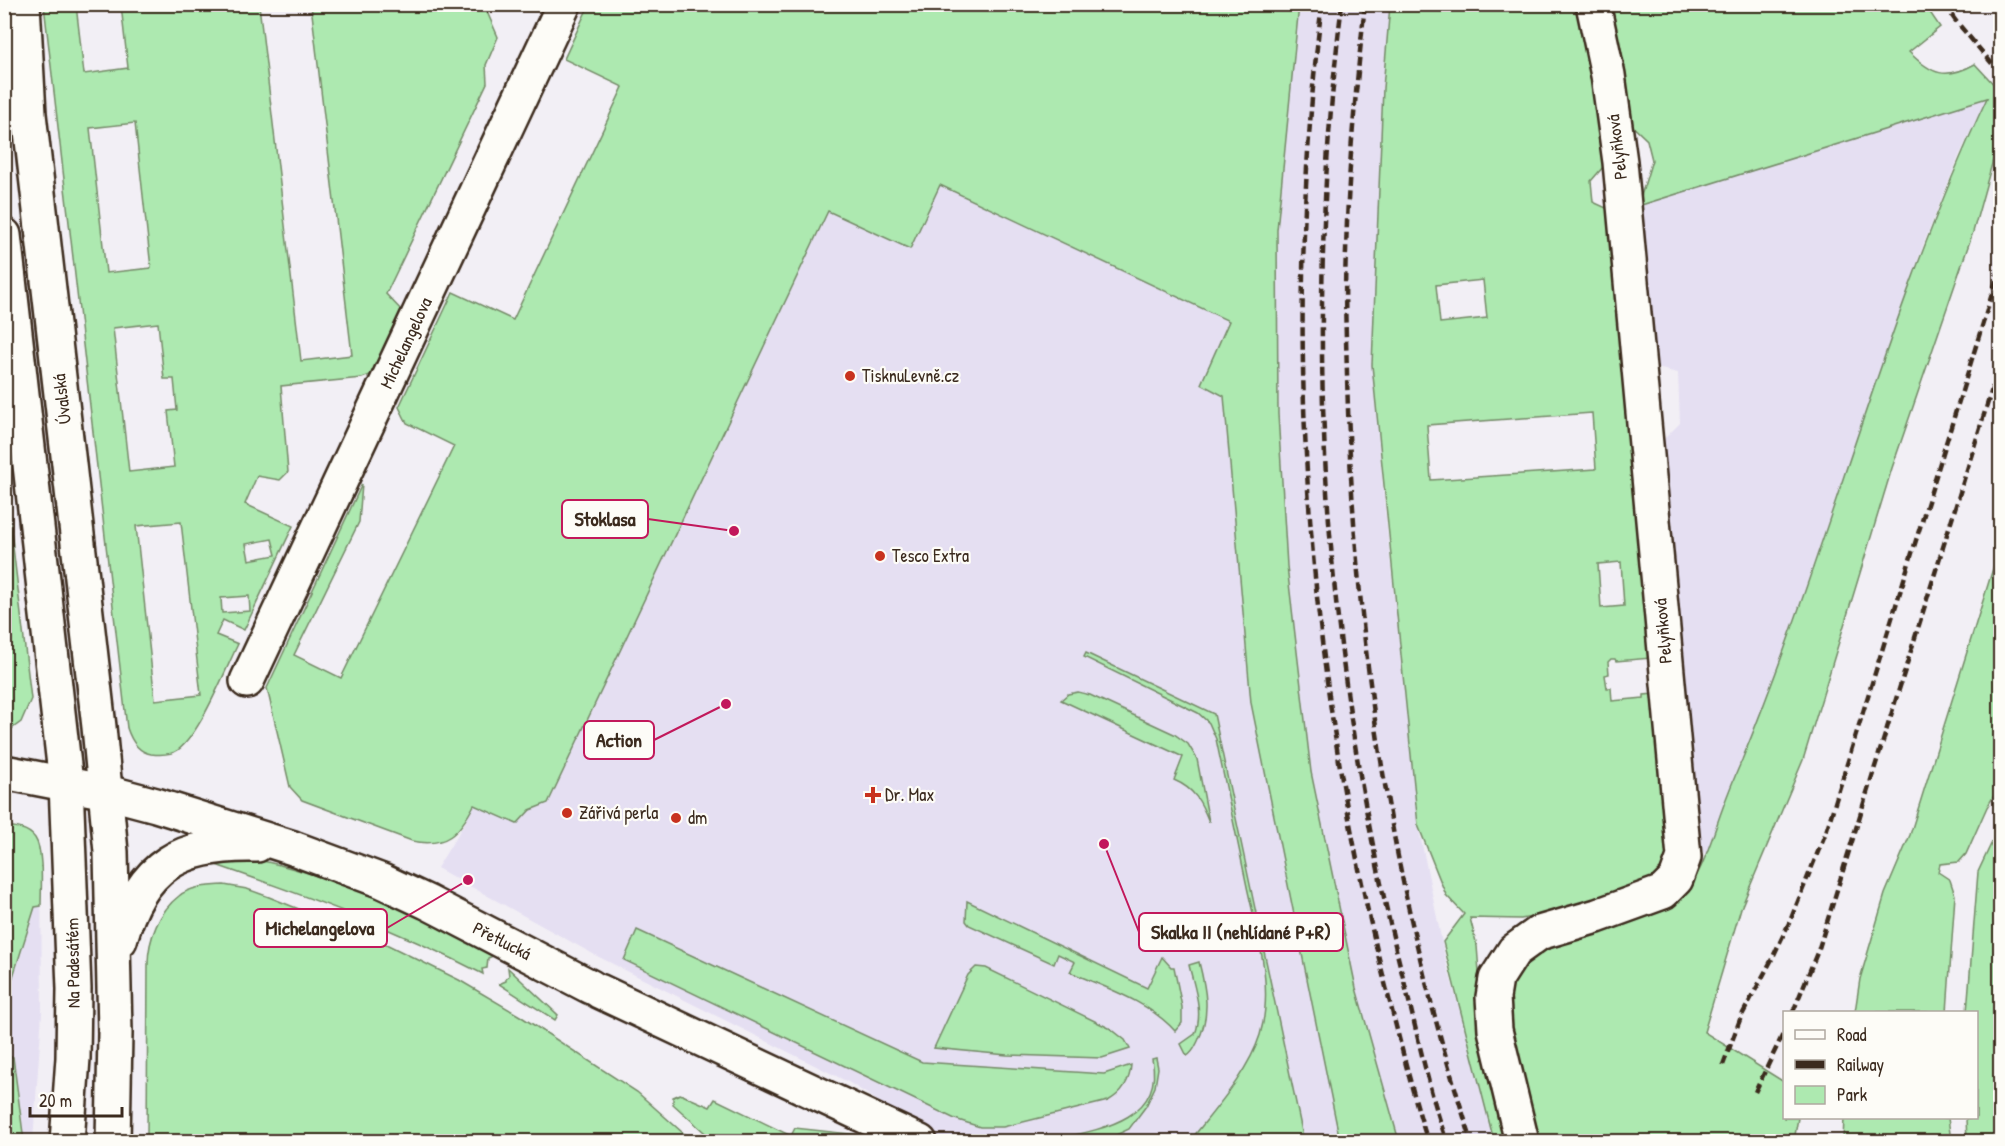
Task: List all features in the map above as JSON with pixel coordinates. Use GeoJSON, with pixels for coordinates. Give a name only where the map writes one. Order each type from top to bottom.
{"type":"FeatureCollection","features":[{"type":"Feature","properties":{"kind":"main road","name":"Úvalská"},"geometry":{"type":"LineString","coordinates":[[23,4],[17,115],[106,792]]}},
{"type":"Feature","properties":{"kind":"main road","name":"Michelangelova"},"geometry":{"type":"LineString","coordinates":[[247,681],[564,4]]}},
{"type":"Feature","properties":{"kind":"main road","name":"Pelyňková"},"geometry":{"type":"LineString","coordinates":[[1522,1142],[1495,1030],[1493,997],[1496,979],[1514,951],[1539,933],[1597,916],[1663,892],[1676,879],[1684,857],[1620,162],[1608,75],[1593,4]]}},
{"type":"Feature","properties":{"kind":"main road"},"geometry":{"type":"LineString","coordinates":[[4,235],[66,783]]}},
{"type":"Feature","properties":{"kind":"main road","name":"Přetlucká"},"geometry":{"type":"LineString","coordinates":[[4,772],[66,783],[156,805],[293,848],[382,881],[595,989],[920,1142]]}},
{"type":"Feature","properties":{"kind":"main road","name":"Na Padesátém"},"geometry":{"type":"LineString","coordinates":[[66,783],[74,989],[68,1142]]}},
{"type":"Feature","properties":{"kind":"main road"},"geometry":{"type":"LineString","coordinates":[[106,792],[115,959],[113,1142]]}},
{"type":"Feature","properties":{"kind":"main road"},"geometry":{"type":"LineString","coordinates":[[115,959],[135,898],[148,881],[171,862],[196,850],[217,846],[263,845],[293,848]]}},
{"type":"Feature","properties":{"kind":"shaded area"},"geometry":{"type":"Polygon","coordinates":[[[1299,5],[1390,5],[1383,88],[1372,365],[1384,499],[1418,825],[1446,962],[1497,1141],[1399,1141],[1356,988],[1311,772],[1287,566],[1278,414],[1277,230],[1299,5]]]}},
{"type":"Feature","properties":{"kind":"shaded area"},"geometry":{"type":"Polygon","coordinates":[[[1890,67],[1987,97],[1959,156],[1924,243],[1770,691],[1726,798],[1706,855],[1696,844],[1656,447],[1680,423],[1678,373],[1648,366],[1638,206],[1652,160],[1647,140],[1623,117],[1890,67]]]}},
{"type":"Feature","properties":{"kind":"shaded area"},"geometry":{"type":"Polygon","coordinates":[[[940,185],[1229,321],[1201,384],[1224,396],[1251,703],[1340,1141],[1129,1142],[1121,1134],[1067,1142],[952,1141],[929,1134],[850,1083],[595,955],[437,868],[474,804],[517,824],[530,810],[548,803],[828,210],[940,185]]]}},
{"type":"Feature","properties":{"kind":"shaded area"},"geometry":{"type":"Polygon","coordinates":[[[4,826],[22,828],[35,839],[41,858],[42,1013],[33,1141],[5,1141],[4,826]]]}},
{"type":"Feature","properties":{"kind":"green space"},"geometry":{"type":"Polygon","coordinates":[[[44,5],[76,5],[84,74],[128,68],[121,5],[259,5],[301,361],[352,355],[311,5],[484,5],[498,37],[486,65],[487,83],[386,294],[405,314],[373,374],[362,378],[281,386],[288,472],[280,480],[257,476],[245,504],[293,526],[244,630],[223,620],[216,635],[238,644],[203,717],[186,742],[172,753],[146,753],[136,745],[127,728],[44,5]],[[135,123],[90,128],[106,273],[151,268],[135,123]],[[158,323],[113,328],[129,472],[174,467],[168,411],[177,410],[174,379],[164,379],[158,323]],[[181,522],[136,526],[155,700],[201,695],[181,522]],[[272,539],[246,544],[249,560],[276,555],[272,539]],[[249,596],[221,598],[222,613],[250,611],[249,596]]]}},
{"type":"Feature","properties":{"kind":"green space"},"geometry":{"type":"Polygon","coordinates":[[[589,5],[1299,5],[1277,230],[1278,414],[1287,566],[1311,772],[1356,988],[1399,1141],[1340,1141],[1251,703],[1224,396],[1201,384],[1229,321],[940,185],[910,249],[828,211],[548,803],[530,810],[517,824],[474,805],[457,831],[443,840],[424,843],[412,841],[302,800],[290,787],[267,688],[362,484],[359,522],[294,655],[341,678],[454,446],[407,423],[399,407],[453,292],[513,320],[623,87],[564,59],[589,5]]]}},
{"type":"Feature","properties":{"kind":"green space"},"geometry":{"type":"Polygon","coordinates":[[[1390,5],[1584,5],[1594,47],[1610,159],[1591,181],[1593,202],[1615,212],[1671,865],[1669,872],[1663,878],[1577,909],[1521,919],[1470,918],[1477,946],[1482,1011],[1514,1141],[1494,1141],[1443,942],[1464,914],[1446,895],[1418,825],[1372,365],[1383,88],[1390,5]],[[1483,280],[1436,285],[1440,323],[1487,318],[1483,280]],[[1592,413],[1427,425],[1431,480],[1596,469],[1592,413]],[[1621,562],[1598,564],[1601,608],[1624,606],[1621,562]],[[1651,658],[1616,661],[1611,659],[1608,662],[1609,674],[1605,675],[1607,688],[1611,688],[1612,701],[1644,698],[1644,695],[1654,694],[1651,658]]]}},
{"type":"Feature","properties":{"kind":"green space"},"geometry":{"type":"Polygon","coordinates":[[[1601,5],[1925,5],[1940,27],[1909,52],[1925,66],[1940,73],[1956,72],[1975,64],[2000,91],[2000,135],[1973,232],[1892,468],[1803,760],[1741,908],[1704,1032],[1783,1081],[1783,1119],[1798,1119],[1794,1141],[1528,1141],[1505,1017],[1516,966],[1550,940],[1680,899],[1700,869],[1804,595],[1919,261],[1951,179],[1987,98],[1638,206],[1652,160],[1647,140],[1623,117],[1601,5]]]}},
{"type":"Feature","properties":{"kind":"green space"},"geometry":{"type":"Polygon","coordinates":[[[4,471],[31,699],[21,722],[10,730],[4,730],[4,471]]]}},
{"type":"Feature","properties":{"kind":"green space"},"geometry":{"type":"Polygon","coordinates":[[[2000,546],[2000,786],[1987,807],[1966,854],[1959,862],[1940,864],[1938,872],[1950,880],[1955,895],[1947,1011],[1855,1011],[1860,979],[1885,894],[1910,835],[2000,546]]]}},
{"type":"Feature","properties":{"kind":"green space"},"geometry":{"type":"Polygon","coordinates":[[[1086,653],[1214,714],[1304,1141],[1190,1141],[1239,1077],[1260,1035],[1266,997],[1259,939],[1216,739],[1209,723],[1198,713],[1084,657],[1086,653]]]}},
{"type":"Feature","properties":{"kind":"green space"},"geometry":{"type":"Polygon","coordinates":[[[1078,692],[1090,695],[1174,734],[1188,744],[1197,759],[1209,822],[1192,792],[1174,780],[1183,757],[1061,700],[1068,694],[1078,692]]]}},
{"type":"Feature","properties":{"kind":"green space"},"geometry":{"type":"Polygon","coordinates":[[[2000,825],[2000,1141],[1967,1141],[1966,1119],[1978,1119],[1978,1011],[1967,1011],[1978,872],[2000,825]]]}},
{"type":"Feature","properties":{"kind":"green space"},"geometry":{"type":"Polygon","coordinates":[[[4,826],[25,830],[35,838],[40,852],[41,871],[41,906],[35,907],[11,983],[4,982],[4,907],[7,894],[4,893],[4,826]]]}},
{"type":"Feature","properties":{"kind":"green space"},"geometry":{"type":"Polygon","coordinates":[[[253,859],[315,875],[377,898],[493,956],[488,958],[487,968],[482,969],[483,974],[450,957],[348,913],[210,863],[253,859]]]}},
{"type":"Feature","properties":{"kind":"green space"},"geometry":{"type":"Polygon","coordinates":[[[224,885],[247,889],[269,897],[388,945],[459,980],[520,1016],[637,1092],[692,1141],[147,1141],[150,945],[160,918],[179,896],[195,888],[224,885]]]}},
{"type":"Feature","properties":{"kind":"green space"},"geometry":{"type":"Polygon","coordinates":[[[967,901],[1147,988],[1162,957],[1171,967],[1174,967],[1182,1007],[1182,1023],[1175,1031],[1139,1003],[1070,972],[1075,962],[1058,954],[1054,964],[969,925],[966,921],[967,901]]]}},
{"type":"Feature","properties":{"kind":"green space"},"geometry":{"type":"Polygon","coordinates":[[[637,930],[922,1062],[1104,1074],[1131,1065],[1129,1076],[1121,1090],[1108,1101],[1003,1127],[980,1127],[955,1119],[624,960],[637,930]]]}},
{"type":"Feature","properties":{"kind":"green space"},"geometry":{"type":"Polygon","coordinates":[[[1199,962],[1205,992],[1205,1021],[1198,1041],[1187,1056],[1181,1044],[1195,1034],[1199,1017],[1189,965],[1199,962]]]}},
{"type":"Feature","properties":{"kind":"green space"},"geometry":{"type":"Polygon","coordinates":[[[976,967],[986,968],[1111,1029],[1125,1040],[1130,1049],[1102,1058],[1007,1055],[934,1048],[968,975],[976,967]]]}},
{"type":"Feature","properties":{"kind":"green space"},"geometry":{"type":"Polygon","coordinates":[[[508,968],[558,1015],[555,1020],[499,984],[506,981],[509,976],[508,968]]]}},
{"type":"Feature","properties":{"kind":"green space"},"geometry":{"type":"Polygon","coordinates":[[[4,1057],[13,1057],[24,1141],[5,1141],[4,1057]]]}},
{"type":"Feature","properties":{"kind":"green space"},"geometry":{"type":"Polygon","coordinates":[[[1156,1058],[1158,1068],[1155,1087],[1146,1106],[1129,1129],[1112,1137],[1046,1141],[1102,1128],[1136,1111],[1147,1098],[1153,1081],[1152,1059],[1156,1058]]]}},
{"type":"Feature","properties":{"kind":"green space"},"geometry":{"type":"Polygon","coordinates":[[[680,1094],[710,1107],[715,1099],[791,1136],[795,1128],[868,1136],[878,1141],[714,1141],[673,1104],[673,1097],[680,1094]]]}},
{"type":"Feature","properties":{"kind":"green space"},"geometry":{"type":"Polygon","coordinates":[[[1844,1119],[1948,1119],[1951,1141],[1843,1141],[1844,1119]]]}},
{"type":"Feature","properties":{"kind":"railway"},"geometry":{"type":"LineString","coordinates":[[1322,4],[1310,127],[1303,251],[1303,376],[1309,500],[1320,625],[1337,748],[1359,870],[1387,991],[1428,1142]]}},
{"type":"Feature","properties":{"kind":"railway"},"geometry":{"type":"LineString","coordinates":[[1342,4],[1330,127],[1323,251],[1322,374],[1327,498],[1338,621],[1355,744],[1377,865],[1424,1064],[1447,1142]]}},
{"type":"Feature","properties":{"kind":"railway"},"geometry":{"type":"LineString","coordinates":[[1365,4],[1351,159],[1345,283],[1351,471],[1358,569],[1381,762],[1398,859],[1419,954],[1472,1142]]}},
{"type":"Feature","properties":{"kind":"railway"},"geometry":{"type":"LineString","coordinates":[[1944,4],[2000,73]]}},
{"type":"Feature","properties":{"kind":"railway"},"geometry":{"type":"LineString","coordinates":[[1723,1065],[1741,1017],[1790,921],[1826,832],[2000,268]]}},
{"type":"Feature","properties":{"kind":"railway"},"geometry":{"type":"LineString","coordinates":[[1793,1011],[1819,948],[2000,363]]}},
{"type":"Feature","properties":{"kind":"railway"},"geometry":{"type":"LineString","coordinates":[[1755,1092],[1783,1034]]}},
{"type":"Feature","properties":{"kind":"place","name":"TisknuLevně.cz"},"geometry":{"type":"Point","coordinates":[850,376]}},
{"type":"Feature","properties":{"kind":"place","name":"Stoklasa"},"geometry":{"type":"Point","coordinates":[734,531]}},
{"type":"Feature","properties":{"kind":"place","name":"Tesco Extra"},"geometry":{"type":"Point","coordinates":[880,556]}},
{"type":"Feature","properties":{"kind":"place","name":"Action"},"geometry":{"type":"Point","coordinates":[726,704]}},
{"type":"Feature","properties":{"kind":"place","name":"Dr. Max"},"geometry":{"type":"Point","coordinates":[873,795]}},
{"type":"Feature","properties":{"kind":"place","name":"Zářivá perla"},"geometry":{"type":"Point","coordinates":[567,813]}},
{"type":"Feature","properties":{"kind":"place","name":"dm"},"geometry":{"type":"Point","coordinates":[676,818]}},
{"type":"Feature","properties":{"kind":"place","name":"Skalka II (nehlídané P+R)"},"geometry":{"type":"Point","coordinates":[1104,844]}},
{"type":"Feature","properties":{"kind":"place","name":"Michelangelova"},"geometry":{"type":"Point","coordinates":[468,880]}}]}
